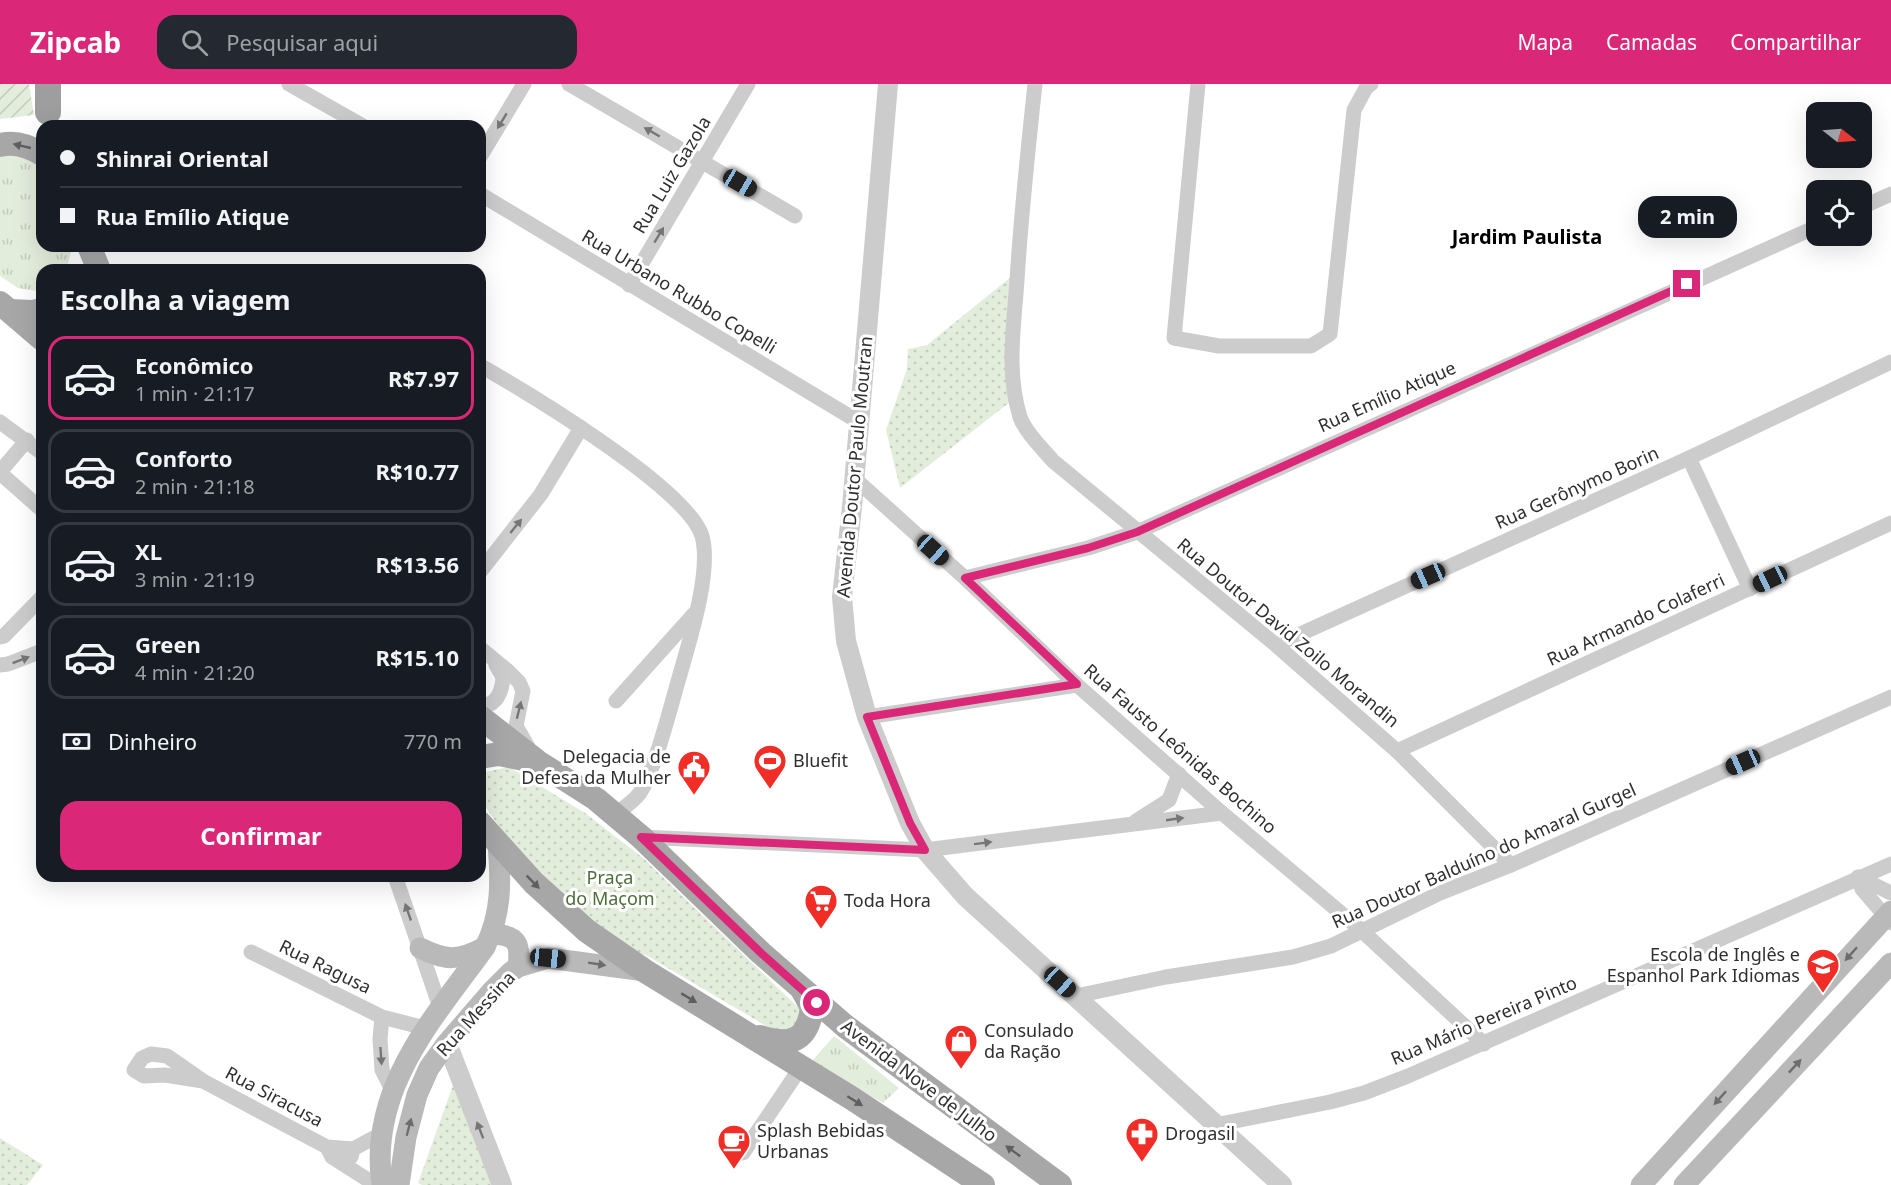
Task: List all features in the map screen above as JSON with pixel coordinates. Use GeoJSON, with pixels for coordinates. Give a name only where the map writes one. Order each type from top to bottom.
{"type":"FeatureCollection","features":[{"type":"Feature","properties":{"kind":"highway"},"geometry":{"type":"LineString","coordinates":[[48,84],[50,119]]}},
{"type":"Feature","properties":{"kind":"main road"},"geometry":{"type":"LineString","coordinates":[[42,84],[50,119]]}},
{"type":"Feature","properties":{"kind":"main road"},"geometry":{"type":"LineString","coordinates":[[0,145],[20,144],[36,151]]}},
{"type":"Feature","properties":{"kind":"main road"},"geometry":{"type":"LineString","coordinates":[[5,307],[36,311]]}},
{"type":"Feature","properties":{"kind":"main road"},"geometry":{"type":"LineString","coordinates":[[5,307],[36,334]]}},
{"type":"Feature","properties":{"kind":"main road","name":"Avenida Nove de Julho"},"geometry":{"type":"LineString","coordinates":[[486,722],[538,762],[596,799],[641,837],[803,992],[1060,1185]]}},
{"type":"Feature","properties":{"kind":"main road"},"geometry":{"type":"LineString","coordinates":[[486,756],[499,754],[538,762]]}},
{"type":"Feature","properties":{"kind":"main road"},"geometry":{"type":"LineString","coordinates":[[486,830],[534,884],[587,931],[645,971],[900,1129],[983,1185]]}},
{"type":"Feature","properties":{"kind":"main road","name":"Rua Messina"},"geometry":{"type":"LineString","coordinates":[[382,1185],[379,1165],[381,1134],[405,1060],[425,1028],[488,941],[499,909],[501,881],[498,844]]}},
{"type":"Feature","properties":{"kind":"main road"},"geometry":{"type":"LineString","coordinates":[[1641,1185],[1889,917]]}},
{"type":"Feature","properties":{"kind":"main road"},"geometry":{"type":"LineString","coordinates":[[420,948],[446,958],[458,958],[488,941],[509,936],[518,945],[518,967]]}},
{"type":"Feature","properties":{"kind":"main road","name":"Rua Messina"},"geometry":{"type":"LineString","coordinates":[[399,1185],[406,1137],[417,1095],[429,1068],[490,992],[518,967],[548,958],[645,971]]}},
{"type":"Feature","properties":{"kind":"main road"},"geometry":{"type":"LineString","coordinates":[[1684,1185],[1891,963]]}},
{"type":"Feature","properties":{"kind":"main road"},"geometry":{"type":"LineString","coordinates":[[749,1034],[778,1042],[792,1042],[808,1025],[811,1016],[812,1008],[803,992]]}},
{"type":"Feature","properties":{"kind":"street"},"geometry":{"type":"LineString","coordinates":[[289,84],[352,120]]}},
{"type":"Feature","properties":{"kind":"street"},"geometry":{"type":"LineString","coordinates":[[486,147],[524,84]]}},
{"type":"Feature","properties":{"kind":"street"},"geometry":{"type":"LineString","coordinates":[[569,84],[795,216]]}},
{"type":"Feature","properties":{"kind":"street","name":"Rua Luiz Gazola"},"geometry":{"type":"LineString","coordinates":[[629,285],[748,84]]}},
{"type":"Feature","properties":{"kind":"street","name":"Avenida Doutor Paulo Moutran"},"geometry":{"type":"LineString","coordinates":[[888,84],[842,597],[846,641],[867,717],[910,823],[925,850],[965,896],[1281,1185]]}},
{"type":"Feature","properties":{"kind":"street","name":"Rua Doutor David Zoilo Morandin"},"geometry":{"type":"LineString","coordinates":[[1035,84],[1022,204],[1011,358],[1015,398],[1021,420],[1053,461],[1276,645],[1397,751],[1511,865]]}},
{"type":"Feature","properties":{"kind":"street"},"geometry":{"type":"LineString","coordinates":[[1198,84],[1174,338],[1219,346],[1311,346],[1330,334],[1354,110],[1366,88],[1371,84]]}},
{"type":"Feature","properties":{"kind":"street"},"geometry":{"type":"LineString","coordinates":[[1872,203],[1891,194]]}},
{"type":"Feature","properties":{"kind":"street","name":"Rua Urbano Rubbo Copelli"},"geometry":{"type":"LineString","coordinates":[[486,198],[859,422]]}},
{"type":"Feature","properties":{"kind":"street","name":"Rua Emílio Atique"},"geometry":{"type":"LineString","coordinates":[[965,578],[1088,548],[1137,532],[1806,231]]}},
{"type":"Feature","properties":{"kind":"street","name":"Rua Gerônymo Borin"},"geometry":{"type":"LineString","coordinates":[[1276,645],[1689,458],[1891,362]]}},
{"type":"Feature","properties":{"kind":"street"},"geometry":{"type":"LineString","coordinates":[[486,369],[533,396],[581,428],[662,488],[696,524],[702,537],[705,555],[698,610],[676,687],[646,780],[639,794],[615,815]]}},
{"type":"Feature","properties":{"kind":"street"},"geometry":{"type":"LineString","coordinates":[[0,422],[36,448]]}},
{"type":"Feature","properties":{"kind":"street"},"geometry":{"type":"LineString","coordinates":[[486,564],[541,494],[581,428]]}},
{"type":"Feature","properties":{"kind":"street"},"geometry":{"type":"LineString","coordinates":[[27,440],[0,472],[36,505]]}},
{"type":"Feature","properties":{"kind":"street"},"geometry":{"type":"LineString","coordinates":[[1689,458],[1750,589]]}},
{"type":"Feature","properties":{"kind":"street","name":"Rua Fausto Leônidas Bochino"},"geometry":{"type":"LineString","coordinates":[[854,478],[965,578],[1077,684],[1222,813],[1361,930],[1484,1044]]}},
{"type":"Feature","properties":{"kind":"street","name":"Rua Armando Colaferri"},"geometry":{"type":"LineString","coordinates":[[1397,751],[1891,523]]}},
{"type":"Feature","properties":{"kind":"street"},"geometry":{"type":"LineString","coordinates":[[0,638],[36,603]]}},
{"type":"Feature","properties":{"kind":"street"},"geometry":{"type":"LineString","coordinates":[[616,701],[698,610]]}},
{"type":"Feature","properties":{"kind":"street"},"geometry":{"type":"LineString","coordinates":[[0,665],[9,664],[36,653]]}},
{"type":"Feature","properties":{"kind":"street"},"geometry":{"type":"LineString","coordinates":[[486,654],[503,677],[499,696],[493,703],[486,705]]}},
{"type":"Feature","properties":{"kind":"street"},"geometry":{"type":"LineString","coordinates":[[486,654],[514,677],[523,691],[516,726],[538,762]]}},
{"type":"Feature","properties":{"kind":"street"},"geometry":{"type":"LineString","coordinates":[[867,717],[1077,684]]}},
{"type":"Feature","properties":{"kind":"street","name":"Rua Doutor Balduíno do Amaral Gurgel"},"geometry":{"type":"LineString","coordinates":[[1076,996],[1166,976],[1293,957],[1331,946],[1440,893],[1511,865],[1891,697]]}},
{"type":"Feature","properties":{"kind":"street"},"geometry":{"type":"LineString","coordinates":[[1128,826],[1169,800],[1179,774]]}},
{"type":"Feature","properties":{"kind":"street"},"geometry":{"type":"LineString","coordinates":[[641,837],[925,850],[1222,813]]}},
{"type":"Feature","properties":{"kind":"street","name":"Rua Mário Pereira Pinto"},"geometry":{"type":"LineString","coordinates":[[1215,1125],[1364,1093],[1484,1044],[1891,864]]}},
{"type":"Feature","properties":{"kind":"street"},"geometry":{"type":"LineString","coordinates":[[1858,877],[1891,893]]}},
{"type":"Feature","properties":{"kind":"street"},"geometry":{"type":"LineString","coordinates":[[1858,877],[1862,889],[1889,917]]}},
{"type":"Feature","properties":{"kind":"street"},"geometry":{"type":"LineString","coordinates":[[397,882],[440,1007]]}},
{"type":"Feature","properties":{"kind":"street","name":"Rua Ragusa"},"geometry":{"type":"LineString","coordinates":[[251,952],[382,1017],[425,1028]]}},
{"type":"Feature","properties":{"kind":"street","name":"Rua Ragusa"},"geometry":{"type":"LineString","coordinates":[[382,1017],[380,1039],[382,1070],[393,1092]]}},
{"type":"Feature","properties":{"kind":"street"},"geometry":{"type":"LineString","coordinates":[[447,1043],[502,1185]]}},
{"type":"Feature","properties":{"kind":"street"},"geometry":{"type":"LineString","coordinates":[[743,1153],[801,1067]]}},
{"type":"Feature","properties":{"kind":"street","name":"Rua Siracusa"},"geometry":{"type":"LineString","coordinates":[[203,1081],[327,1147],[353,1149]]}},
{"type":"Feature","properties":{"kind":"street"},"geometry":{"type":"LineString","coordinates":[[353,1172],[351,1164],[353,1149],[381,1134]]}},
{"type":"Feature","properties":{"kind":"street","name":"Rua Siracusa"},"geometry":{"type":"LineString","coordinates":[[327,1147],[332,1156],[353,1172],[376,1185]]}},
{"type":"Feature","properties":{"kind":"green space"},"geometry":{"type":"Polygon","coordinates":[[[0,84],[29,84],[34,115],[0,119],[0,84]]]}},
{"type":"Feature","properties":{"kind":"green space"},"geometry":{"type":"Polygon","coordinates":[[[0,152],[36,161],[36,252],[71,252],[68,264],[36,264],[36,291],[18,288],[0,276],[0,152]]]}},
{"type":"Feature","properties":{"kind":"green space"},"geometry":{"type":"Polygon","coordinates":[[[1017,272],[1015,398],[900,488],[886,430],[907,369],[908,349],[927,345],[1017,272]]]}},
{"type":"Feature","properties":{"kind":"green space","name":"Praça do Maçom"},"geometry":{"type":"Polygon","coordinates":[[[509,767],[585,813],[643,858],[803,1012],[788,1039],[646,955],[618,951],[514,848],[486,808],[486,772],[509,767]]]}},
{"type":"Feature","properties":{"kind":"green space"},"geometry":{"type":"Polygon","coordinates":[[[834,1036],[899,1088],[883,1103],[811,1062],[834,1036]]]}},
{"type":"Feature","properties":{"kind":"green space"},"geometry":{"type":"Polygon","coordinates":[[[453,1085],[494,1185],[422,1185],[418,1183],[453,1085]]]}},
{"type":"Feature","properties":{"kind":"green space"},"geometry":{"type":"Polygon","coordinates":[[[0,1138],[43,1165],[27,1185],[0,1185],[0,1138]]]}},
{"type":"Feature","properties":{"kind":"place","name":"Bluefit"},"geometry":{"type":"Point","coordinates":[770,790]}},
{"type":"Feature","properties":{"kind":"place","name":"Delegacia de Defesa da Mulher"},"geometry":{"type":"Point","coordinates":[694,796]}},
{"type":"Feature","properties":{"kind":"place","name":"Toda Hora"},"geometry":{"type":"Point","coordinates":[821,930]}},
{"type":"Feature","properties":{"kind":"place","name":"Escola de Inglês e Espanhol Park Idiomas"},"geometry":{"type":"Point","coordinates":[1823,994]}},
{"type":"Feature","properties":{"kind":"place","name":"Consulado da Ração"},"geometry":{"type":"Point","coordinates":[961,1070]}},
{"type":"Feature","properties":{"kind":"place","name":"Drogasil"},"geometry":{"type":"Point","coordinates":[1142,1163]}},
{"type":"Feature","properties":{"kind":"place","name":"Splash Bebidas Urbanas"},"geometry":{"type":"Point","coordinates":[734,1170]}},
{"type":"Feature","properties":{"kind":"district","name":"Jardim Paulista"},"geometry":{"type":"Point","coordinates":[1527,237]}},
{"type":"Feature","properties":{"kind":"route"},"geometry":{"type":"LineString","coordinates":[[817,1003],[761,953],[641,837],[925,850],[889,776],[867,717],[1077,684],[965,578],[1088,548],[1137,532],[1687,284]]}}]}
